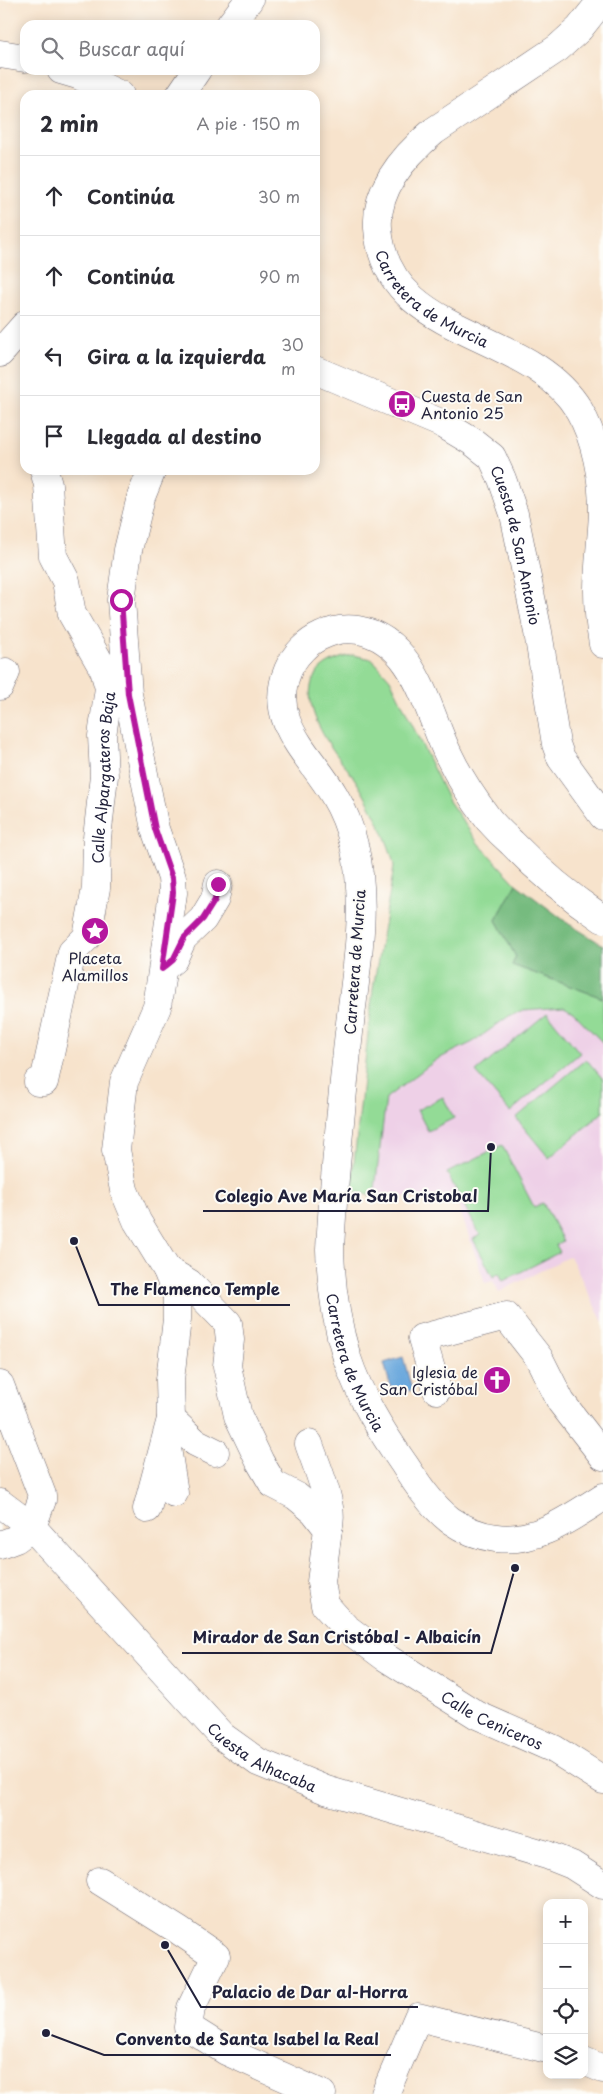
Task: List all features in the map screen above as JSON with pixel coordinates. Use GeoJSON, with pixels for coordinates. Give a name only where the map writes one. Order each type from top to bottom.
{"type":"FeatureCollection","features":[{"type":"Feature","properties":{"kind":"street"},"geometry":{"type":"LineString","coordinates":[[234,20],[249,0]]}},
{"type":"Feature","properties":{"kind":"street","name":"Carretera de Murcia"},"geometry":{"type":"LineString","coordinates":[[602,0],[579,29],[558,48],[434,131],[416,146],[402,162],[388,184],[380,204],[377,221],[382,255],[390,272],[402,289],[416,302],[455,328],[511,352],[533,364],[566,392],[579,410],[590,432],[601,487],[603,511],[598,593],[603,644]]}},
{"type":"Feature","properties":{"kind":"street"},"geometry":{"type":"LineString","coordinates":[[0,54],[20,57]]}},
{"type":"Feature","properties":{"kind":"street"},"geometry":{"type":"LineString","coordinates":[[78,75],[110,90]]}},
{"type":"Feature","properties":{"kind":"street"},"geometry":{"type":"LineString","coordinates":[[184,90],[194,75]]}},
{"type":"Feature","properties":{"kind":"street"},"geometry":{"type":"LineString","coordinates":[[0,342],[20,320]]}},
{"type":"Feature","properties":{"kind":"street"},"geometry":{"type":"LineString","coordinates":[[0,353],[20,331]]}},
{"type":"Feature","properties":{"kind":"street","name":"Cuesta de San Antonio"},"geometry":{"type":"LineString","coordinates":[[320,372],[443,424],[473,442],[492,457],[514,514],[538,632],[556,744],[561,758],[603,816]]}},
{"type":"Feature","properties":{"kind":"street","name":"Calle Alpargateros Baja"},"geometry":{"type":"LineString","coordinates":[[38,1082],[44,1082],[72,952],[87,937],[96,888],[97,838],[104,776],[102,736],[118,694],[109,688],[104,670],[72,614],[66,582],[53,556],[48,485],[45,475]]}},
{"type":"Feature","properties":{"kind":"street"},"geometry":{"type":"LineString","coordinates":[[150,475],[140,497],[128,550],[121,600],[118,694],[155,829],[172,878],[173,893],[158,1007],[124,1082],[116,1150],[124,1190],[137,1221],[167,1270],[177,1296],[178,1319],[170,1380],[169,1430],[174,1493]]}},
{"type":"Feature","properties":{"kind":"street","name":"Carretera de Murcia"},"geometry":{"type":"LineString","coordinates":[[603,919],[556,885],[492,823],[467,789],[449,758],[418,681],[405,659],[392,647],[366,632],[350,629],[322,636],[299,653],[284,679],[283,708],[292,736],[334,794],[346,819],[354,844],[360,892],[356,966],[330,1249],[332,1291],[336,1318],[347,1358],[367,1405],[381,1430],[430,1500],[450,1520],[467,1529],[495,1538],[526,1536],[548,1531],[603,1497]]}},
{"type":"Feature","properties":{"kind":"street"},"geometry":{"type":"LineString","coordinates":[[162,969],[173,960],[184,938],[203,919],[215,900],[218,884]]}},
{"type":"Feature","properties":{"kind":"street"},"geometry":{"type":"LineString","coordinates":[[167,1270],[189,1283],[228,1323],[230,1340],[227,1366],[238,1416],[260,1462],[274,1484],[296,1496],[314,1511],[328,1529]]}},
{"type":"Feature","properties":{"kind":"street"},"geometry":{"type":"LineString","coordinates":[[437,1390],[422,1338],[506,1316],[539,1358],[561,1402],[603,1456]]}},
{"type":"Feature","properties":{"kind":"street"},"geometry":{"type":"LineString","coordinates":[[0,1385],[42,1495],[32,1527],[16,1539],[0,1545]]}},
{"type":"Feature","properties":{"kind":"street"},"geometry":{"type":"LineString","coordinates":[[169,1430],[215,1452]]}},
{"type":"Feature","properties":{"kind":"street"},"geometry":{"type":"LineString","coordinates":[[147,1509],[169,1430]]}},
{"type":"Feature","properties":{"kind":"street","name":"Calle Ceniceros"},"geometry":{"type":"LineString","coordinates":[[309,1444],[325,1492],[330,1522],[321,1582],[325,1605],[345,1627],[385,1657],[477,1715],[554,1749],[603,1780]]}},
{"type":"Feature","properties":{"kind":"street","name":"Cuesta Alhacaba"},"geometry":{"type":"LineString","coordinates":[[0,1503],[32,1527],[222,1736],[258,1762],[326,1790],[547,1855],[572,1865],[603,1885]]}},
{"type":"Feature","properties":{"kind":"street"},"geometry":{"type":"LineString","coordinates":[[100,1881],[216,1956],[191,2008],[188,2027],[226,2051],[322,2094]]}},
{"type":"Feature","properties":{"kind":"street"},"geometry":{"type":"LineString","coordinates":[[385,2094],[399,2066],[418,2017],[543,2048]]}},
{"type":"Feature","properties":{"kind":"street"},"geometry":{"type":"LineString","coordinates":[[588,2063],[603,2069]]}},
{"type":"Feature","properties":{"kind":"shaded area"},"geometry":{"type":"Polygon","coordinates":[[[564,1007],[574,1013],[603,1043],[603,1322],[570,1256],[499,1292],[493,1281],[485,1283],[456,1199],[374,1197],[386,1098],[436,1060],[473,1042],[509,1016],[523,1010],[564,1007]]]}},
{"type":"Feature","properties":{"kind":"green space"},"geometry":{"type":"Polygon","coordinates":[[[353,655],[372,659],[390,679],[449,801],[478,843],[516,884],[496,920],[516,957],[512,965],[603,998],[603,1043],[574,1013],[564,1007],[523,1010],[509,1016],[473,1042],[436,1060],[386,1098],[374,1197],[351,1190],[373,989],[394,867],[389,847],[373,811],[356,781],[332,749],[314,715],[311,701],[314,677],[322,668],[335,660],[353,655]]]}},
{"type":"Feature","properties":{"kind":"green space"},"geometry":{"type":"Polygon","coordinates":[[[516,884],[569,924],[603,945],[603,998],[512,965],[516,957],[496,920],[516,884]]]}},
{"type":"Feature","properties":{"kind":"green space"},"geometry":{"type":"Polygon","coordinates":[[[547,1013],[580,1053],[510,1112],[476,1072],[547,1013]]]}},
{"type":"Feature","properties":{"kind":"green space"},"geometry":{"type":"Polygon","coordinates":[[[586,1059],[603,1079],[603,1112],[549,1158],[516,1118],[586,1059]]]}},
{"type":"Feature","properties":{"kind":"green space"},"geometry":{"type":"Polygon","coordinates":[[[443,1097],[454,1118],[428,1131],[417,1110],[443,1097]]]}},
{"type":"Feature","properties":{"kind":"green space"},"geometry":{"type":"Polygon","coordinates":[[[502,1145],[534,1207],[543,1203],[563,1241],[556,1245],[560,1252],[503,1281],[499,1273],[493,1277],[473,1239],[480,1235],[447,1173],[502,1145]]]}},
{"type":"Feature","properties":{"kind":"water"},"geometry":{"type":"Polygon","coordinates":[[[403,1357],[412,1390],[393,1395],[384,1363],[403,1357]]]}},
{"type":"Feature","properties":{"kind":"place","name":"Cuesta de San Antonio 25"},"geometry":{"type":"Point","coordinates":[402,404]}},
{"type":"Feature","properties":{"kind":"place","name":"Placeta Alamillos"},"geometry":{"type":"Point","coordinates":[95,931]}},
{"type":"Feature","properties":{"kind":"place","name":"Colegio Ave María San Cristobal"},"geometry":{"type":"Point","coordinates":[491,1147]}},
{"type":"Feature","properties":{"kind":"place","name":"The Flamenco Temple"},"geometry":{"type":"Point","coordinates":[74,1241]}},
{"type":"Feature","properties":{"kind":"place","name":"Iglesia de San Cristóbal"},"geometry":{"type":"Point","coordinates":[497,1380]}},
{"type":"Feature","properties":{"kind":"place","name":"Mirador de San Cristóbal - Albaicín"},"geometry":{"type":"Point","coordinates":[515,1568]}},
{"type":"Feature","properties":{"kind":"place","name":"Palacio de Dar al-Horra"},"geometry":{"type":"Point","coordinates":[165,1945]}},
{"type":"Feature","properties":{"kind":"place","name":"Convento de Santa Isabel la Real"},"geometry":{"type":"Point","coordinates":[46,2033]}},
{"type":"Feature","properties":{"kind":"route"},"geometry":{"type":"LineString","coordinates":[[121,600],[128,694],[155,829],[172,878],[173,893],[162,969],[173,960],[184,938],[203,919],[215,900],[218,884]]}}]}
